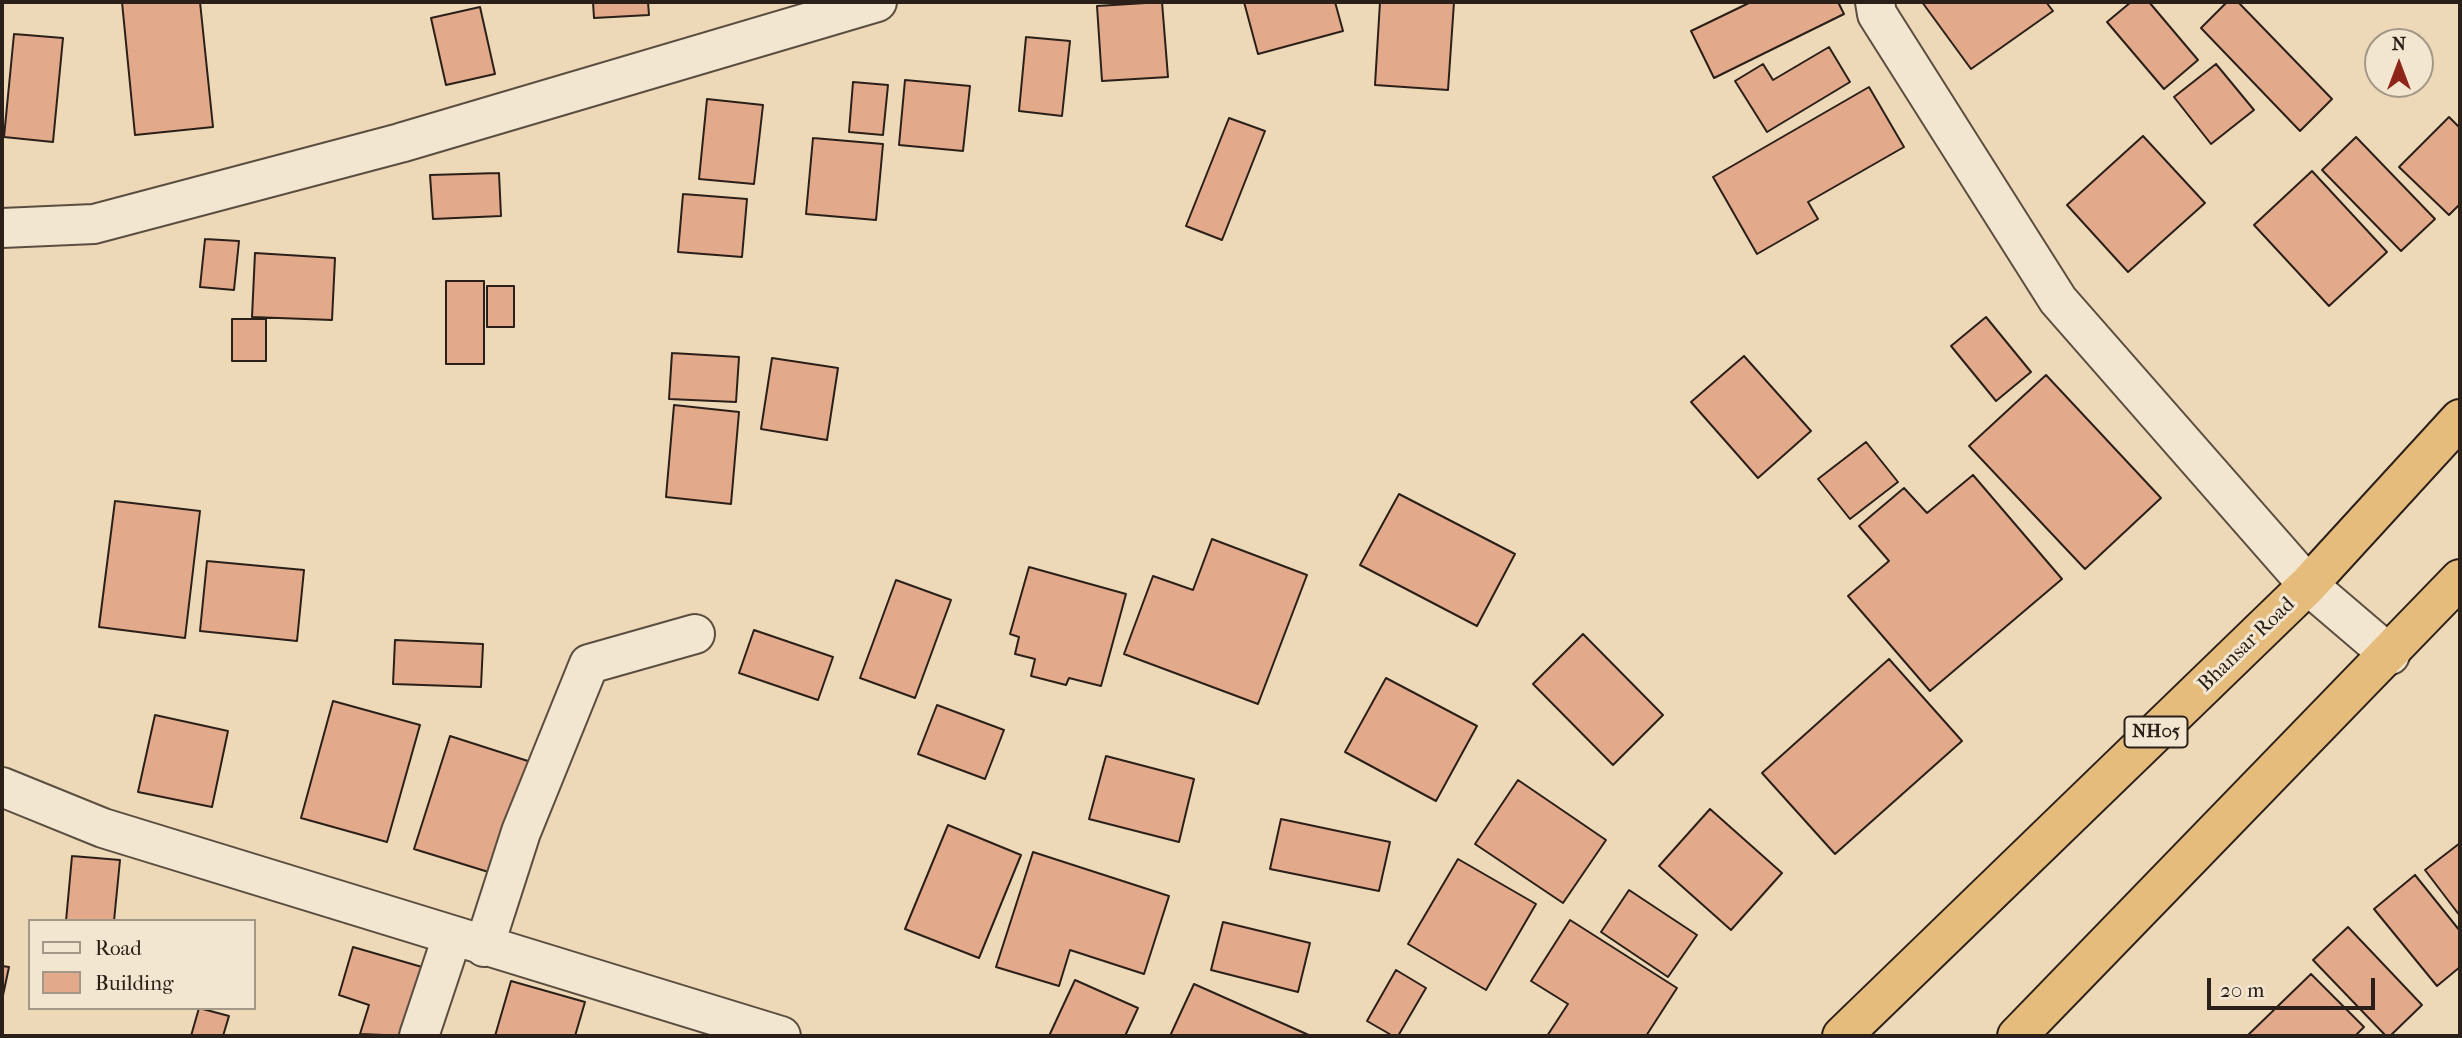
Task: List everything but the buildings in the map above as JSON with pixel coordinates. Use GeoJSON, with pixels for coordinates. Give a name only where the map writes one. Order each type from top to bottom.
{"type":"FeatureCollection","features":[{"type":"Feature","properties":{"kind":"highway","name":"Bhansar Road"},"geometry":{"type":"LineString","coordinates":[[1842,1036],[2308,585],[2460,419]]}},
{"type":"Feature","properties":{"kind":"highway"},"geometry":{"type":"LineString","coordinates":[[2017,1036],[2390,655],[2460,579]]}},
{"type":"Feature","properties":{"kind":"street"},"geometry":{"type":"LineString","coordinates":[[2,229],[94,224],[400,143],[877,2]]}},
{"type":"Feature","properties":{"kind":"street"},"geometry":{"type":"LineString","coordinates":[[1875,2],[1877,14],[2058,300],[2308,585],[2390,655]]}},
{"type":"Feature","properties":{"kind":"street"},"geometry":{"type":"LineString","coordinates":[[419,1036],[521,832],[589,664],[695,634]]}},
{"type":"Feature","properties":{"kind":"street"},"geometry":{"type":"LineString","coordinates":[[2,787],[103,828],[780,1036]]}}]}
